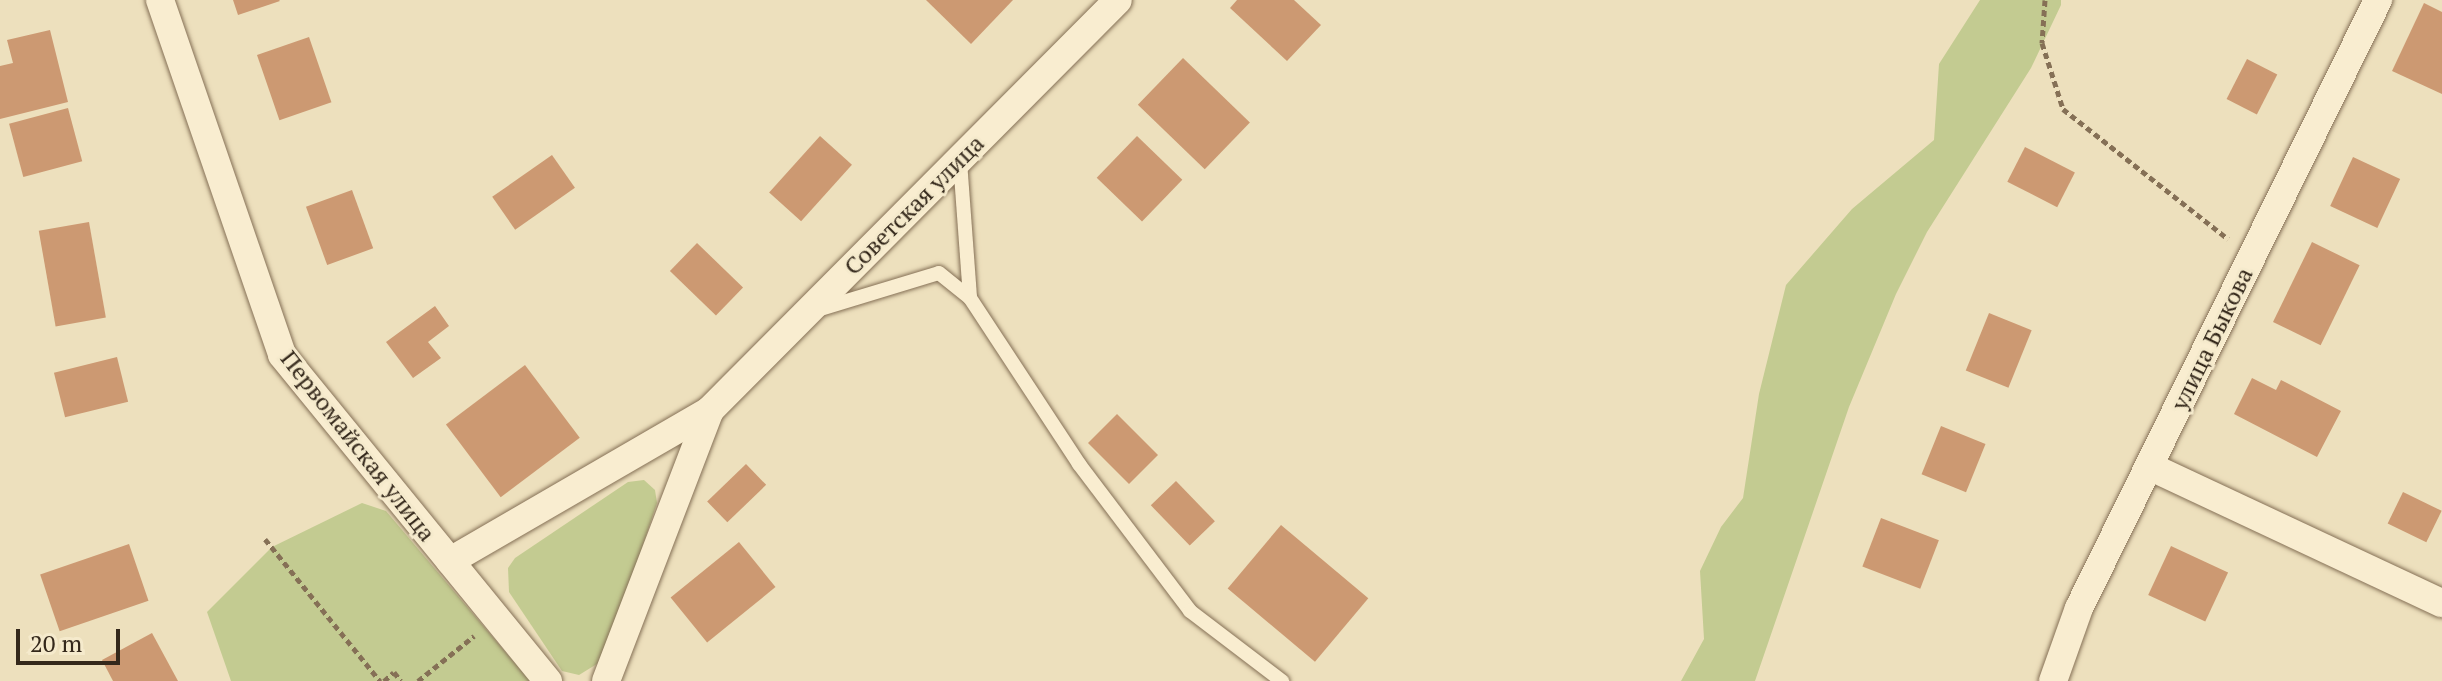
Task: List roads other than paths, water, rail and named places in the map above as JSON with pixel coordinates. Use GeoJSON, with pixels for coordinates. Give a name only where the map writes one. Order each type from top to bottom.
{"type":"FeatureCollection","features":[{"type":"Feature","properties":{"kind":"street","name":"Первомайская улица"},"geometry":{"type":"LineString","coordinates":[[160,0],[282,355],[548,681]]}},
{"type":"Feature","properties":{"kind":"street","name":"Советская улица"},"geometry":{"type":"LineString","coordinates":[[450,561],[710,410],[1118,0]]}},
{"type":"Feature","properties":{"kind":"street","name":"улица Быкова"},"geometry":{"type":"LineString","coordinates":[[2053,681],[2079,608],[2378,0]]}},
{"type":"Feature","properties":{"kind":"street","name":"Советская улица"},"geometry":{"type":"LineString","coordinates":[[606,681],[710,410]]}},
{"type":"Feature","properties":{"kind":"street"},"geometry":{"type":"LineString","coordinates":[[2149,466],[2442,603]]}},
{"type":"Feature","properties":{"kind":"lane"},"geometry":{"type":"LineString","coordinates":[[960,159],[970,298]]}},
{"type":"Feature","properties":{"kind":"lane"},"geometry":{"type":"LineString","coordinates":[[805,314],[939,273],[970,298],[1079,464],[1190,611],[1282,681]]}}]}
